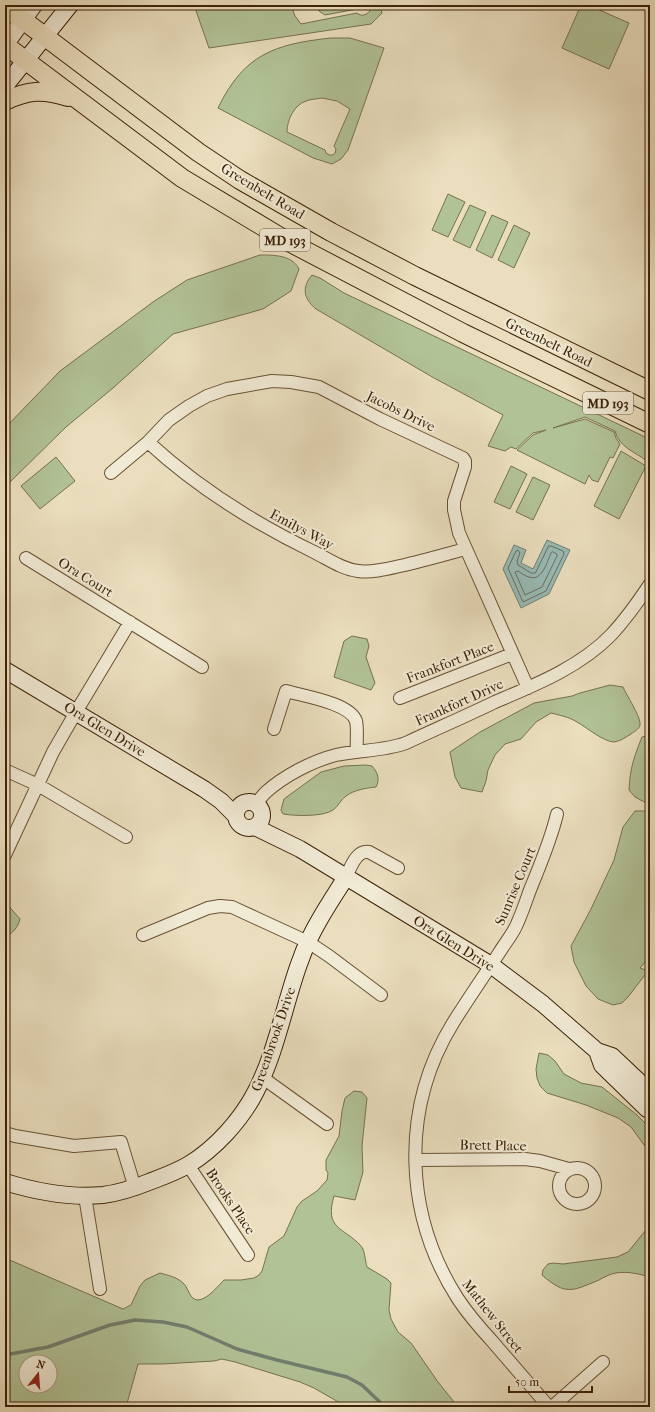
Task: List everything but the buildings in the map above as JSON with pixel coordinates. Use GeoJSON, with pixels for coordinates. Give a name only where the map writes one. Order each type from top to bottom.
{"type":"FeatureCollection","features":[{"type":"Feature","properties":{"kind":"main road","name":"Greenbelt Road"},"geometry":{"type":"LineString","coordinates":[[5,8],[198,152],[240,180],[331,232],[415,276],[650,391]]}},
{"type":"Feature","properties":{"kind":"main road","name":"Greenbelt Road"},"geometry":{"type":"LineString","coordinates":[[5,45],[182,178],[287,241],[463,333],[650,424]]}},
{"type":"Feature","properties":{"kind":"main road"},"geometry":{"type":"LineString","coordinates":[[5,101],[26,93],[40,91],[54,93],[77,100]]}},
{"type":"Feature","properties":{"kind":"street"},"geometry":{"type":"LineString","coordinates":[[5,45],[34,5]]}},
{"type":"Feature","properties":{"kind":"street"},"geometry":{"type":"LineString","coordinates":[[5,86],[70,5]]}},
{"type":"Feature","properties":{"kind":"street","name":"Jacobs Drive"},"geometry":{"type":"LineString","coordinates":[[111,473],[148,442],[169,420],[189,406],[207,396],[227,389],[272,381],[291,382],[319,387],[380,419],[463,458],[465,461],[465,467],[454,500],[454,510],[458,533],[528,688]]}},
{"type":"Feature","properties":{"kind":"street","name":"Emilys Way"},"geometry":{"type":"LineString","coordinates":[[148,442],[178,469],[205,489],[292,542],[345,568],[359,571],[385,569],[465,549]]}},
{"type":"Feature","properties":{"kind":"street","name":"Ora Court"},"geometry":{"type":"LineString","coordinates":[[26,558],[202,667]]}},
{"type":"Feature","properties":{"kind":"street","name":"Frankfort Drive"},"geometry":{"type":"LineString","coordinates":[[250,814],[266,793],[308,765],[337,755],[394,747],[406,743],[528,688],[559,672],[596,648],[610,635],[633,609],[650,584]]}},
{"type":"Feature","properties":{"kind":"street"},"geometry":{"type":"LineString","coordinates":[[5,855],[46,765],[130,622]]}},
{"type":"Feature","properties":{"kind":"street","name":"Frankfort Place"},"geometry":{"type":"LineString","coordinates":[[400,698],[512,654]]}},
{"type":"Feature","properties":{"kind":"street","name":"Ora Glen Drive"},"geometry":{"type":"LineString","coordinates":[[5,670],[204,789],[221,801],[250,814],[300,849],[491,965],[543,1004],[597,1052],[612,1056],[650,1092]]}},
{"type":"Feature","properties":{"kind":"street"},"geometry":{"type":"LineString","coordinates":[[274,729],[286,691],[327,702],[350,712],[354,718],[356,723],[357,752]]}},
{"type":"Feature","properties":{"kind":"street"},"geometry":{"type":"LineString","coordinates":[[5,770],[38,785],[126,837]]}},
{"type":"Feature","properties":{"kind":"street","name":"Sunrise Court"},"geometry":{"type":"LineString","coordinates":[[491,965],[517,925],[553,830],[557,814]]}},
{"type":"Feature","properties":{"kind":"street"},"geometry":{"type":"LineString","coordinates":[[346,877],[357,857],[364,851],[369,852],[398,868]]}},
{"type":"Feature","properties":{"kind":"street","name":"Greenbrook Drive"},"geometry":{"type":"LineString","coordinates":[[5,1182],[43,1192],[85,1196],[114,1194],[135,1188],[188,1165],[207,1150],[233,1126],[243,1113],[263,1078],[293,981],[308,942],[346,877]]}},
{"type":"Feature","properties":{"kind":"street"},"geometry":{"type":"LineString","coordinates":[[143,935],[208,908],[232,906],[308,942],[381,995]]}},
{"type":"Feature","properties":{"kind":"street","name":"Mathew Street"},"geometry":{"type":"LineString","coordinates":[[491,965],[453,1023],[436,1057],[424,1091],[417,1130],[416,1184],[426,1233],[436,1260],[445,1278],[459,1301],[474,1321],[549,1407]]}},
{"type":"Feature","properties":{"kind":"street","name":"Ora Glen Drive"},"geometry":{"type":"LineString","coordinates":[[597,1052],[602,1065],[650,1110]]}},
{"type":"Feature","properties":{"kind":"street"},"geometry":{"type":"LineString","coordinates":[[263,1078],[327,1124]]}},
{"type":"Feature","properties":{"kind":"street"},"geometry":{"type":"LineString","coordinates":[[5,1133],[74,1146],[121,1142],[135,1188]]}},
{"type":"Feature","properties":{"kind":"street","name":"Brett Place"},"geometry":{"type":"LineString","coordinates":[[416,1160],[525,1159],[540,1161],[570,1169]]}},
{"type":"Feature","properties":{"kind":"street","name":"Brooks Place"},"geometry":{"type":"LineString","coordinates":[[188,1165],[248,1255]]}},
{"type":"Feature","properties":{"kind":"street"},"geometry":{"type":"LineString","coordinates":[[85,1196],[100,1289]]}},
{"type":"Feature","properties":{"kind":"street"},"geometry":{"type":"LineString","coordinates":[[552,1407],[603,1362]]}},
{"type":"Feature","properties":{"kind":"green space"},"geometry":{"type":"Polygon","coordinates":[[[194,5],[291,5],[295,16],[301,24],[357,13],[364,15],[370,11],[368,5],[380,5],[382,13],[371,24],[209,48],[194,5]]]}},
{"type":"Feature","properties":{"kind":"green space"},"geometry":{"type":"Polygon","coordinates":[[[318,5],[360,5],[357,9],[325,15],[319,11],[318,5]]]}},
{"type":"Feature","properties":{"kind":"green space"},"geometry":{"type":"Polygon","coordinates":[[[581,5],[588,5],[629,23],[609,69],[562,48],[581,5]]]}},
{"type":"Feature","properties":{"kind":"green space"},"geometry":{"type":"Polygon","coordinates":[[[331,38],[350,38],[384,48],[348,150],[341,159],[332,164],[313,158],[218,108],[228,90],[239,75],[250,64],[263,55],[277,49],[293,44],[331,38]],[[322,98],[302,103],[292,114],[288,123],[287,132],[325,150],[329,155],[333,155],[336,149],[334,146],[350,109],[337,101],[322,98]]]}},
{"type":"Feature","properties":{"kind":"green space"},"geometry":{"type":"Polygon","coordinates":[[[448,194],[465,202],[448,237],[432,230],[448,194]]]}},
{"type":"Feature","properties":{"kind":"green space"},"geometry":{"type":"Polygon","coordinates":[[[470,205],[486,212],[470,248],[453,240],[470,205]]]}},
{"type":"Feature","properties":{"kind":"green space"},"geometry":{"type":"Polygon","coordinates":[[[492,215],[508,222],[492,258],[476,250],[492,215]]]}},
{"type":"Feature","properties":{"kind":"green space"},"geometry":{"type":"Polygon","coordinates":[[[514,225],[530,233],[514,268],[498,260],[514,225]]]}},
{"type":"Feature","properties":{"kind":"green space"},"geometry":{"type":"Polygon","coordinates":[[[260,255],[271,255],[287,258],[296,264],[299,269],[291,291],[263,309],[173,334],[113,388],[66,427],[9,483],[9,488],[5,494],[5,428],[60,371],[153,302],[187,280],[260,255]]]}},
{"type":"Feature","properties":{"kind":"green space"},"geometry":{"type":"Polygon","coordinates":[[[312,275],[320,278],[344,293],[641,435],[650,440],[650,460],[647,461],[628,449],[617,437],[615,431],[585,417],[553,428],[585,419],[614,432],[620,444],[613,458],[610,457],[598,482],[592,480],[589,475],[585,484],[517,450],[533,435],[546,430],[533,433],[516,449],[511,447],[505,451],[488,446],[503,415],[434,378],[316,309],[309,301],[305,293],[306,284],[312,275]]]}},
{"type":"Feature","properties":{"kind":"green space"},"geometry":{"type":"Polygon","coordinates":[[[621,451],[646,466],[619,519],[594,506],[621,451]]]}},
{"type":"Feature","properties":{"kind":"green space"},"geometry":{"type":"Polygon","coordinates":[[[56,457],[75,481],[40,509],[21,486],[56,457]]]}},
{"type":"Feature","properties":{"kind":"green space"},"geometry":{"type":"Polygon","coordinates":[[[511,466],[527,474],[510,509],[494,502],[511,466]]]}},
{"type":"Feature","properties":{"kind":"green space"},"geometry":{"type":"Polygon","coordinates":[[[533,477],[550,485],[533,520],[516,512],[533,477]]]}},
{"type":"Feature","properties":{"kind":"green space"},"geometry":{"type":"Polygon","coordinates":[[[352,636],[367,639],[369,646],[366,657],[375,683],[371,690],[334,677],[344,641],[352,636]]]}},
{"type":"Feature","properties":{"kind":"green space"},"geometry":{"type":"Polygon","coordinates":[[[610,685],[623,687],[638,715],[640,726],[631,734],[619,741],[614,742],[605,740],[574,720],[551,713],[536,722],[521,739],[505,744],[495,755],[488,770],[482,792],[461,788],[455,777],[450,752],[480,732],[534,703],[572,696],[610,685]]]}},
{"type":"Feature","properties":{"kind":"green space"},"geometry":{"type":"Polygon","coordinates":[[[646,736],[650,739],[650,805],[635,797],[629,790],[631,769],[642,737],[646,736]]]}},
{"type":"Feature","properties":{"kind":"green space"},"geometry":{"type":"Polygon","coordinates":[[[344,766],[372,766],[376,771],[378,781],[376,787],[349,794],[344,797],[335,809],[323,814],[283,814],[281,810],[284,799],[321,772],[344,766]]]}},
{"type":"Feature","properties":{"kind":"green space"},"geometry":{"type":"Polygon","coordinates":[[[635,811],[645,811],[650,813],[650,956],[640,968],[648,971],[622,1003],[613,1005],[598,999],[586,986],[574,962],[571,946],[590,911],[614,860],[623,827],[635,811]]]}},
{"type":"Feature","properties":{"kind":"green space"},"geometry":{"type":"Polygon","coordinates":[[[5,902],[20,919],[18,925],[5,938],[5,902]]]}},
{"type":"Feature","properties":{"kind":"green space"},"geometry":{"type":"Polygon","coordinates":[[[539,1053],[548,1055],[555,1061],[564,1074],[581,1083],[602,1087],[637,1115],[650,1128],[650,1151],[631,1127],[618,1118],[586,1105],[547,1093],[540,1086],[537,1078],[536,1069],[539,1053]]]}},
{"type":"Feature","properties":{"kind":"green space"},"geometry":{"type":"Polygon","coordinates":[[[354,1091],[362,1092],[367,1098],[362,1146],[363,1172],[355,1200],[334,1196],[332,1215],[334,1222],[337,1227],[361,1246],[367,1267],[391,1283],[389,1310],[391,1319],[398,1332],[411,1343],[438,1382],[458,1407],[347,1407],[314,1388],[300,1382],[222,1359],[214,1361],[138,1364],[126,1407],[5,1407],[5,1258],[123,1309],[131,1305],[140,1286],[145,1280],[160,1273],[172,1276],[181,1281],[186,1286],[191,1296],[199,1300],[209,1295],[224,1280],[254,1278],[262,1271],[269,1247],[284,1236],[297,1207],[302,1201],[317,1191],[327,1180],[328,1173],[326,1170],[326,1160],[339,1136],[345,1098],[354,1091]]]}},
{"type":"Feature","properties":{"kind":"green space"},"geometry":{"type":"Polygon","coordinates":[[[650,1225],[650,1277],[620,1272],[582,1287],[569,1290],[557,1286],[542,1275],[543,1270],[548,1264],[563,1264],[617,1257],[628,1252],[650,1225]]]}},
{"type":"Feature","properties":{"kind":"water"},"geometry":{"type":"Polygon","coordinates":[[[547,540],[570,550],[549,594],[521,608],[503,569],[514,545],[526,550],[521,563],[533,569],[547,540]]]}},
{"type":"Feature","properties":{"kind":"waterway"},"geometry":{"type":"LineString","coordinates":[[5,1355],[48,1347],[110,1325],[135,1320],[163,1322],[187,1327],[237,1349],[347,1377],[362,1385],[385,1407]]}}]}
